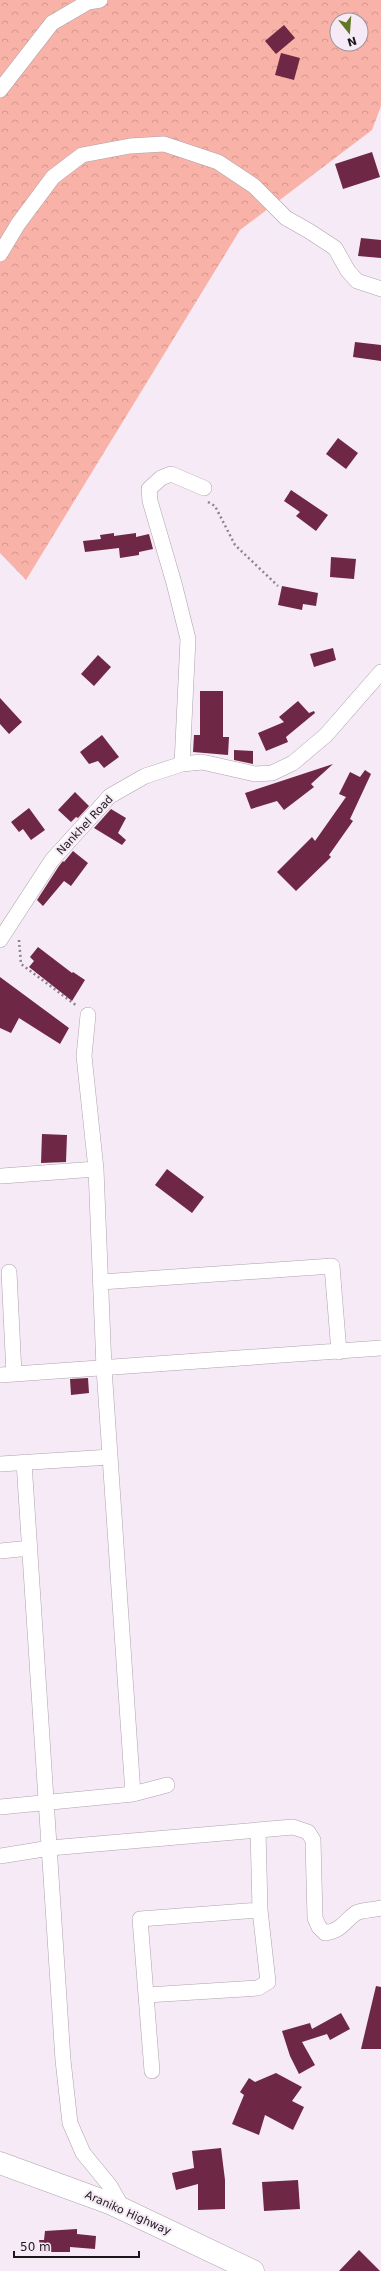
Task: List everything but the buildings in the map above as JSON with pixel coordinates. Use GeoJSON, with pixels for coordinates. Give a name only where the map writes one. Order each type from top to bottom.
{"type":"FeatureCollection","features":[{"type":"Feature","properties":{"kind":"highway","name":"Araniko Highway"},"geometry":{"type":"LineString","coordinates":[[0,2163],[123,2210],[253,2271]]}},
{"type":"Feature","properties":{"kind":"street"},"geometry":{"type":"LineString","coordinates":[[0,90],[52,23],[88,2],[100,0]]}},
{"type":"Feature","properties":{"kind":"street"},"geometry":{"type":"LineString","coordinates":[[0,254],[18,224],[53,177],[82,155],[130,146],[164,144],[218,162],[254,186],[286,218],[310,231],[335,248],[348,271],[357,281],[381,289]]}},
{"type":"Feature","properties":{"kind":"street"},"geometry":{"type":"LineString","coordinates":[[182,764],[188,639],[174,583],[150,501],[149,489],[161,478],[171,474],[202,493]]}},
{"type":"Feature","properties":{"kind":"street","name":"Nankhel Road"},"geometry":{"type":"LineString","coordinates":[[4,935],[52,860],[110,796],[145,776],[182,764],[202,762],[255,774],[272,773],[293,763],[326,735],[381,672]]}},
{"type":"Feature","properties":{"kind":"street"},"geometry":{"type":"LineString","coordinates":[[88,1014],[84,1056],[96,1169],[104,1368],[133,1794]]}},
{"type":"Feature","properties":{"kind":"street"},"geometry":{"type":"LineString","coordinates":[[2,1176],[96,1169]]}},
{"type":"Feature","properties":{"kind":"street"},"geometry":{"type":"LineString","coordinates":[[101,1282],[332,1266],[338,1352]]}},
{"type":"Feature","properties":{"kind":"street"},"geometry":{"type":"LineString","coordinates":[[9,1272],[7,1374],[381,1348]]}},
{"type":"Feature","properties":{"kind":"street"},"geometry":{"type":"LineString","coordinates":[[0,1464],[110,1457]]}},
{"type":"Feature","properties":{"kind":"street"},"geometry":{"type":"LineString","coordinates":[[24,1462],[63,2060],[70,2123],[83,2153],[110,2186],[123,2210]]}},
{"type":"Feature","properties":{"kind":"street"},"geometry":{"type":"LineString","coordinates":[[0,1550],[30,1548]]}},
{"type":"Feature","properties":{"kind":"street"},"geometry":{"type":"LineString","coordinates":[[0,1807],[133,1794],[167,1785]]}},
{"type":"Feature","properties":{"kind":"street"},"geometry":{"type":"LineString","coordinates":[[0,1856],[50,1848],[293,1827],[308,1832],[313,1840],[315,1918],[319,1927],[325,1933],[334,1932],[345,1925],[357,1913],[381,1908]]}},
{"type":"Feature","properties":{"kind":"street"},"geometry":{"type":"LineString","coordinates":[[147,1995],[258,1988],[268,1982],[260,1910],[258,1830]]}},
{"type":"Feature","properties":{"kind":"street"},"geometry":{"type":"LineString","coordinates":[[152,2071],[140,1919],[260,1910]]}},
{"type":"Feature","properties":{"kind":"path"},"geometry":{"type":"LineString","coordinates":[[202,493],[215,506],[235,545],[278,586]]}},
{"type":"Feature","properties":{"kind":"path"},"geometry":{"type":"LineString","coordinates":[[4,935],[19,938],[21,964],[88,1014]]}},
{"type":"Feature","properties":{"kind":"green space"},"geometry":{"type":"Polygon","coordinates":[[[0,0],[381,0],[381,106],[372,130],[240,230],[26,580],[0,553],[0,0]]]}}]}
